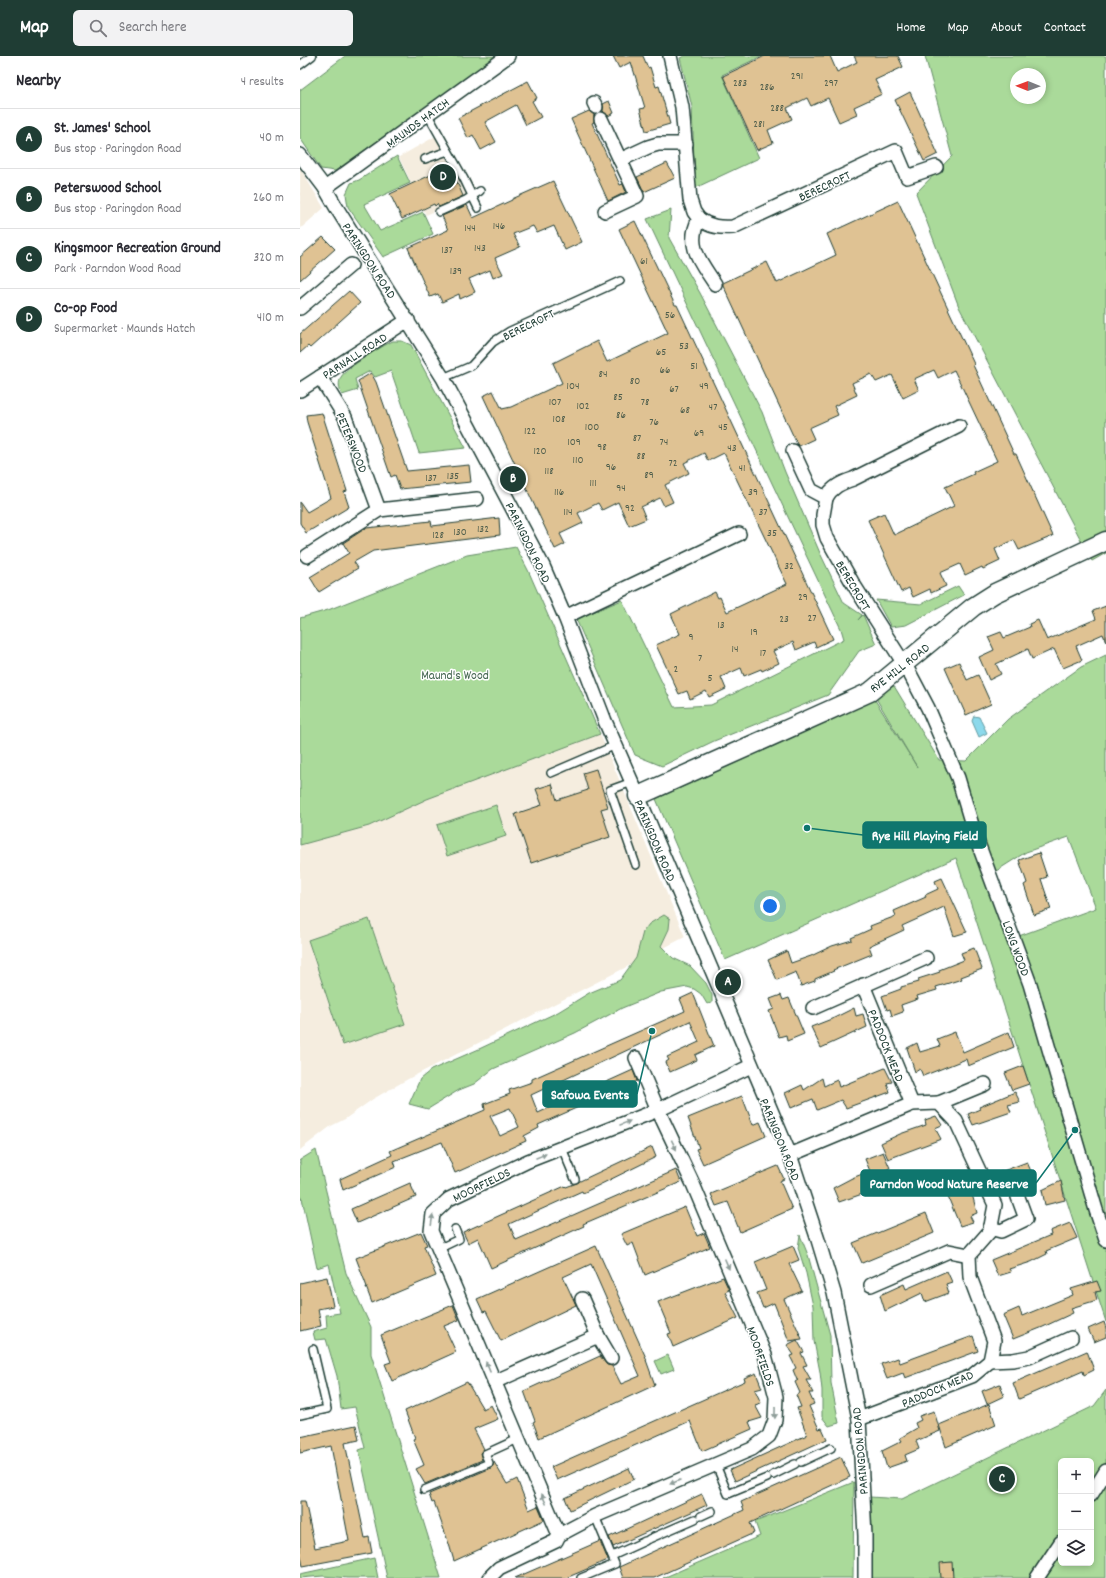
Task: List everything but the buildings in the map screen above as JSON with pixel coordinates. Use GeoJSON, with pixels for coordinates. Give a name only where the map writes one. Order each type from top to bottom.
{"type":"FeatureCollection","features":[{"type":"Feature","properties":{"kind":"street","name":"MAUNDS HATCH"},"geometry":{"type":"LineString","coordinates":[[326,188],[508,56]]}},
{"type":"Feature","properties":{"kind":"street"},"geometry":{"type":"LineString","coordinates":[[670,56],[682,108],[690,200],[694,212],[699,219],[693,233],[693,244],[699,258],[715,284]]}},
{"type":"Feature","properties":{"kind":"street"},"geometry":{"type":"LineString","coordinates":[[597,110],[637,196],[605,211]]}},
{"type":"Feature","properties":{"kind":"street"},"geometry":{"type":"LineString","coordinates":[[620,160],[658,144],[686,144]]}},
{"type":"Feature","properties":{"kind":"street","name":"BERECROFT"},"geometry":{"type":"LineString","coordinates":[[699,219],[707,225],[719,228],[733,227],[896,151],[907,177],[936,167]]}},
{"type":"Feature","properties":{"kind":"street","name":"PARINGDON ROAD"},"geometry":{"type":"LineString","coordinates":[[300,155],[326,188],[336,208],[408,320],[443,378],[536,553],[565,617],[616,746],[790,1156],[834,1293],[859,1419],[865,1536],[865,1578]]}},
{"type":"Feature","properties":{"kind":"street"},"geometry":{"type":"LineString","coordinates":[[300,308],[350,264]]}},
{"type":"Feature","properties":{"kind":"street","name":"PARNALL ROAD"},"geometry":{"type":"LineString","coordinates":[[300,390],[408,320]]}},
{"type":"Feature","properties":{"kind":"street","name":"PETERSWOOD"},"geometry":{"type":"LineString","coordinates":[[320,377],[345,417],[379,510]]}},
{"type":"Feature","properties":{"kind":"street"},"geometry":{"type":"LineString","coordinates":[[793,451],[808,486],[814,492],[826,498],[838,484],[853,479],[959,426]]}},
{"type":"Feature","properties":{"kind":"street","name":"BERECROFT"},"geometry":{"type":"LineString","coordinates":[[826,498],[823,525],[827,538],[852,582],[905,664]]}},
{"type":"Feature","properties":{"kind":"street"},"geometry":{"type":"LineString","coordinates":[[307,556],[379,510],[478,499]]}},
{"type":"Feature","properties":{"kind":"street"},"geometry":{"type":"LineString","coordinates":[[565,617],[739,534]]}},
{"type":"Feature","properties":{"kind":"street","name":"RYE HILL ROAD"},"geometry":{"type":"LineString","coordinates":[[635,789],[870,692],[973,607],[994,593],[1106,541]]}},
{"type":"Feature","properties":{"kind":"street","name":"LONG WOOD"},"geometry":{"type":"LineString","coordinates":[[905,664],[922,695],[948,753],[977,840],[1030,984],[1106,1240]]}},
{"type":"Feature","properties":{"kind":"street"},"geometry":{"type":"LineString","coordinates":[[813,1008],[926,958]]}},
{"type":"Feature","properties":{"kind":"street","name":"PADDOCK MEAD"},"geometry":{"type":"LineString","coordinates":[[863,985],[912,1104]]}},
{"type":"Feature","properties":{"kind":"street","name":"MOORFIELDS"},"geometry":{"type":"LineString","coordinates":[[489,1578],[499,1568],[556,1541],[559,1535],[595,1516],[752,1449],[769,1436],[775,1420],[776,1397],[765,1356],[693,1184],[658,1110],[636,1058]]}},
{"type":"Feature","properties":{"kind":"street","name":"MOORFIELDS"},"geometry":{"type":"LineString","coordinates":[[559,1535],[431,1232],[433,1214],[449,1199],[528,1162],[658,1110],[751,1066]]}},
{"type":"Feature","properties":{"kind":"street"},"geometry":{"type":"LineString","coordinates":[[790,1156],[912,1104],[939,1103],[985,1084]]}},
{"type":"Feature","properties":{"kind":"street"},"geometry":{"type":"LineString","coordinates":[[939,1103],[956,1121],[995,1205],[990,1231],[969,1255],[970,1277],[994,1341],[990,1361],[1013,1360],[1029,1357],[1071,1338]]}},
{"type":"Feature","properties":{"kind":"street"},"geometry":{"type":"LineString","coordinates":[[990,1228],[1001,1231],[1026,1220],[1018,1197]]}},
{"type":"Feature","properties":{"kind":"street"},"geometry":{"type":"LineString","coordinates":[[871,1285],[949,1251],[969,1255]]}},
{"type":"Feature","properties":{"kind":"street"},"geometry":{"type":"LineString","coordinates":[[582,1299],[598,1336],[611,1358]]}},
{"type":"Feature","properties":{"kind":"street"},"geometry":{"type":"LineString","coordinates":[[494,1382],[598,1336]]}},
{"type":"Feature","properties":{"kind":"street","name":"PADDOCK MEAD"},"geometry":{"type":"LineString","coordinates":[[859,1419],[972,1376],[990,1361]]}},
{"type":"Feature","properties":{"kind":"street"},"geometry":{"type":"LineString","coordinates":[[1092,1494],[1106,1471]]}},
{"type":"Feature","properties":{"kind":"street"},"geometry":{"type":"LineString","coordinates":[[1037,1578],[1058,1546]]}},
{"type":"Feature","properties":{"kind":"lane"},"geometry":{"type":"LineString","coordinates":[[300,65],[312,56]]}},
{"type":"Feature","properties":{"kind":"lane"},"geometry":{"type":"LineString","coordinates":[[428,115],[478,208]]}},
{"type":"Feature","properties":{"kind":"lane"},"geometry":{"type":"LineString","coordinates":[[425,159],[448,151]]}},
{"type":"Feature","properties":{"kind":"lane"},"geometry":{"type":"LineString","coordinates":[[439,212],[466,200],[480,191]]}},
{"type":"Feature","properties":{"kind":"lane","name":"BERECROFT"},"geometry":{"type":"LineString","coordinates":[[443,378],[470,366],[493,342],[510,331],[620,281]]}},
{"type":"Feature","properties":{"kind":"lane"},"geometry":{"type":"LineString","coordinates":[[551,773],[616,746]]}},
{"type":"Feature","properties":{"kind":"lane"},"geometry":{"type":"LineString","coordinates":[[635,789],[610,790],[636,865]]}},
{"type":"Feature","properties":{"kind":"lane"},"geometry":{"type":"LineString","coordinates":[[562,1148],[575,1179]]}},
{"type":"Feature","properties":{"kind":"lane"},"geometry":{"type":"LineString","coordinates":[[438,1249],[459,1239],[455,1229]]}},
{"type":"Feature","properties":{"kind":"lane"},"geometry":{"type":"LineString","coordinates":[[300,1415],[327,1409],[313,1349]]}},
{"type":"Feature","properties":{"kind":"lane"},"geometry":{"type":"LineString","coordinates":[[424,1490],[489,1463],[485,1454],[518,1439]]}},
{"type":"Feature","properties":{"kind":"lane"},"geometry":{"type":"LineString","coordinates":[[716,1465],[728,1494],[770,1477],[831,1448]]}},
{"type":"Feature","properties":{"kind":"lane"},"geometry":{"type":"LineString","coordinates":[[612,1556],[712,1511]]}},
{"type":"Feature","properties":{"kind":"lane"},"geometry":{"type":"LineString","coordinates":[[581,1578],[615,1564],[595,1516]]}},
{"type":"Feature","properties":{"kind":"shaded area"},"geometry":{"type":"Polygon","coordinates":[[[443,132],[477,192],[426,215],[399,157],[443,132]]]}},
{"type":"Feature","properties":{"kind":"shaded area"},"geometry":{"type":"Polygon","coordinates":[[[300,168],[324,208],[300,229],[300,168]]]}},
{"type":"Feature","properties":{"kind":"shaded area"},"geometry":{"type":"Polygon","coordinates":[[[600,734],[685,937],[408,1079],[373,1099],[345,1119],[331,1126],[300,1150],[300,845],[369,826],[427,799],[600,734]]]}},
{"type":"Feature","properties":{"kind":"green space"},"geometry":{"type":"Polygon","coordinates":[[[345,56],[498,56],[335,171],[321,169],[300,138],[300,90],[345,56]]]}},
{"type":"Feature","properties":{"kind":"green space"},"geometry":{"type":"Polygon","coordinates":[[[684,56],[762,56],[722,75],[759,158],[695,188],[692,107],[680,58],[684,56]]]}},
{"type":"Feature","properties":{"kind":"green space"},"geometry":{"type":"Polygon","coordinates":[[[925,56],[1106,56],[1106,553],[1092,561],[959,307],[916,193],[952,156],[925,56]]]}},
{"type":"Feature","properties":{"kind":"green space"},"geometry":{"type":"Polygon","coordinates":[[[397,156],[410,183],[364,204],[380,231],[423,212],[433,234],[383,257],[348,207],[346,194],[351,183],[359,180],[397,156]]]}},
{"type":"Feature","properties":{"kind":"green space"},"geometry":{"type":"Polygon","coordinates":[[[671,210],[669,238],[700,293],[762,412],[785,472],[820,553],[844,603],[862,615],[858,620],[863,615],[876,644],[859,651],[828,695],[714,741],[662,766],[635,755],[576,619],[622,600],[674,707],[711,705],[844,639],[841,629],[647,219],[671,210]]]}},
{"type":"Feature","properties":{"kind":"green space"},"geometry":{"type":"Polygon","coordinates":[[[393,341],[402,341],[411,345],[466,448],[419,453],[391,371],[375,377],[370,371],[355,379],[358,390],[342,395],[339,384],[341,377],[365,357],[393,341]]]}},
{"type":"Feature","properties":{"kind":"green space","name":"Maund's Wood"},"geometry":{"type":"Polygon","coordinates":[[[516,547],[528,570],[600,734],[427,799],[369,826],[300,845],[300,618],[328,610],[467,555],[516,547]]]}},
{"type":"Feature","properties":{"kind":"green space"},"geometry":{"type":"Polygon","coordinates":[[[958,586],[964,595],[906,625],[891,627],[876,600],[921,604],[958,586]]]}},
{"type":"Feature","properties":{"kind":"green space"},"geometry":{"type":"Polygon","coordinates":[[[1106,655],[1106,1322],[956,858],[725,960],[656,799],[875,700],[917,767],[874,695],[894,686],[939,760],[966,761],[1008,719],[1081,667],[1106,655]],[[1069,837],[1026,852],[993,873],[1016,937],[1096,908],[1069,837]]]}},
{"type":"Feature","properties":{"kind":"green space"},"geometry":{"type":"Polygon","coordinates":[[[496,805],[506,836],[447,856],[437,825],[496,805]]]}},
{"type":"Feature","properties":{"kind":"green space"},"geometry":{"type":"Polygon","coordinates":[[[664,915],[670,919],[669,929],[661,946],[673,958],[690,966],[706,983],[712,995],[712,1003],[707,1004],[701,994],[694,989],[687,987],[661,992],[622,1008],[575,1033],[493,1069],[474,1084],[459,1090],[428,1109],[409,1104],[420,1079],[431,1070],[558,1012],[589,993],[620,980],[636,958],[643,932],[649,924],[664,915]]]}},
{"type":"Feature","properties":{"kind":"green space"},"geometry":{"type":"Polygon","coordinates":[[[369,919],[405,1024],[343,1045],[308,940],[369,919]]]}},
{"type":"Feature","properties":{"kind":"green space"},"geometry":{"type":"Polygon","coordinates":[[[316,1150],[346,1273],[371,1327],[371,1354],[441,1578],[387,1578],[359,1450],[365,1448],[355,1407],[341,1409],[337,1376],[326,1339],[315,1340],[313,1332],[327,1328],[326,1315],[340,1313],[329,1264],[317,1268],[302,1198],[300,1199],[300,1160],[316,1150]]]}},
{"type":"Feature","properties":{"kind":"green space"},"geometry":{"type":"Polygon","coordinates":[[[800,1235],[808,1255],[830,1335],[831,1383],[839,1423],[829,1426],[822,1417],[822,1390],[814,1341],[813,1306],[806,1273],[798,1248],[800,1235]]]}},
{"type":"Feature","properties":{"kind":"green space"},"geometry":{"type":"Polygon","coordinates":[[[668,1355],[674,1369],[661,1374],[655,1361],[668,1355]]]}},
{"type":"Feature","properties":{"kind":"green space"},"geometry":{"type":"Polygon","coordinates":[[[1106,1390],[1106,1578],[865,1578],[865,1536],[870,1497],[902,1499],[1094,1406],[1106,1390]]]}},
{"type":"Feature","properties":{"kind":"green space"},"geometry":{"type":"Polygon","coordinates":[[[854,1482],[853,1578],[663,1578],[760,1536],[755,1522],[854,1482]]]}},
{"type":"Feature","properties":{"kind":"green space"},"geometry":{"type":"Polygon","coordinates":[[[374,1558],[378,1578],[323,1576],[300,1578],[300,1574],[374,1558]]]}},
{"type":"Feature","properties":{"kind":"water"},"geometry":{"type":"Polygon","coordinates":[[[974,716],[979,717],[987,733],[979,737],[972,721],[974,716]]]}},
{"type":"Feature","properties":{"kind":"place","name":"Co-op Food"},"geometry":{"type":"Point","coordinates":[443,177]}},
{"type":"Feature","properties":{"kind":"place","name":"Peterswood School"},"geometry":{"type":"Point","coordinates":[513,479]}},
{"type":"Feature","properties":{"kind":"place","name":"Rye Hill Playing Field"},"geometry":{"type":"Point","coordinates":[807,828]}},
{"type":"Feature","properties":{"kind":"place","name":"St. James' School"},"geometry":{"type":"Point","coordinates":[728,982]}},
{"type":"Feature","properties":{"kind":"place","name":"Safowa Events"},"geometry":{"type":"Point","coordinates":[652,1031]}},
{"type":"Feature","properties":{"kind":"place","name":"Parndon Wood Nature Reserve"},"geometry":{"type":"Point","coordinates":[1075,1130]}},
{"type":"Feature","properties":{"kind":"place","name":"Kingsmoor Recreation Ground"},"geometry":{"type":"Point","coordinates":[1002,1479]}}]}
